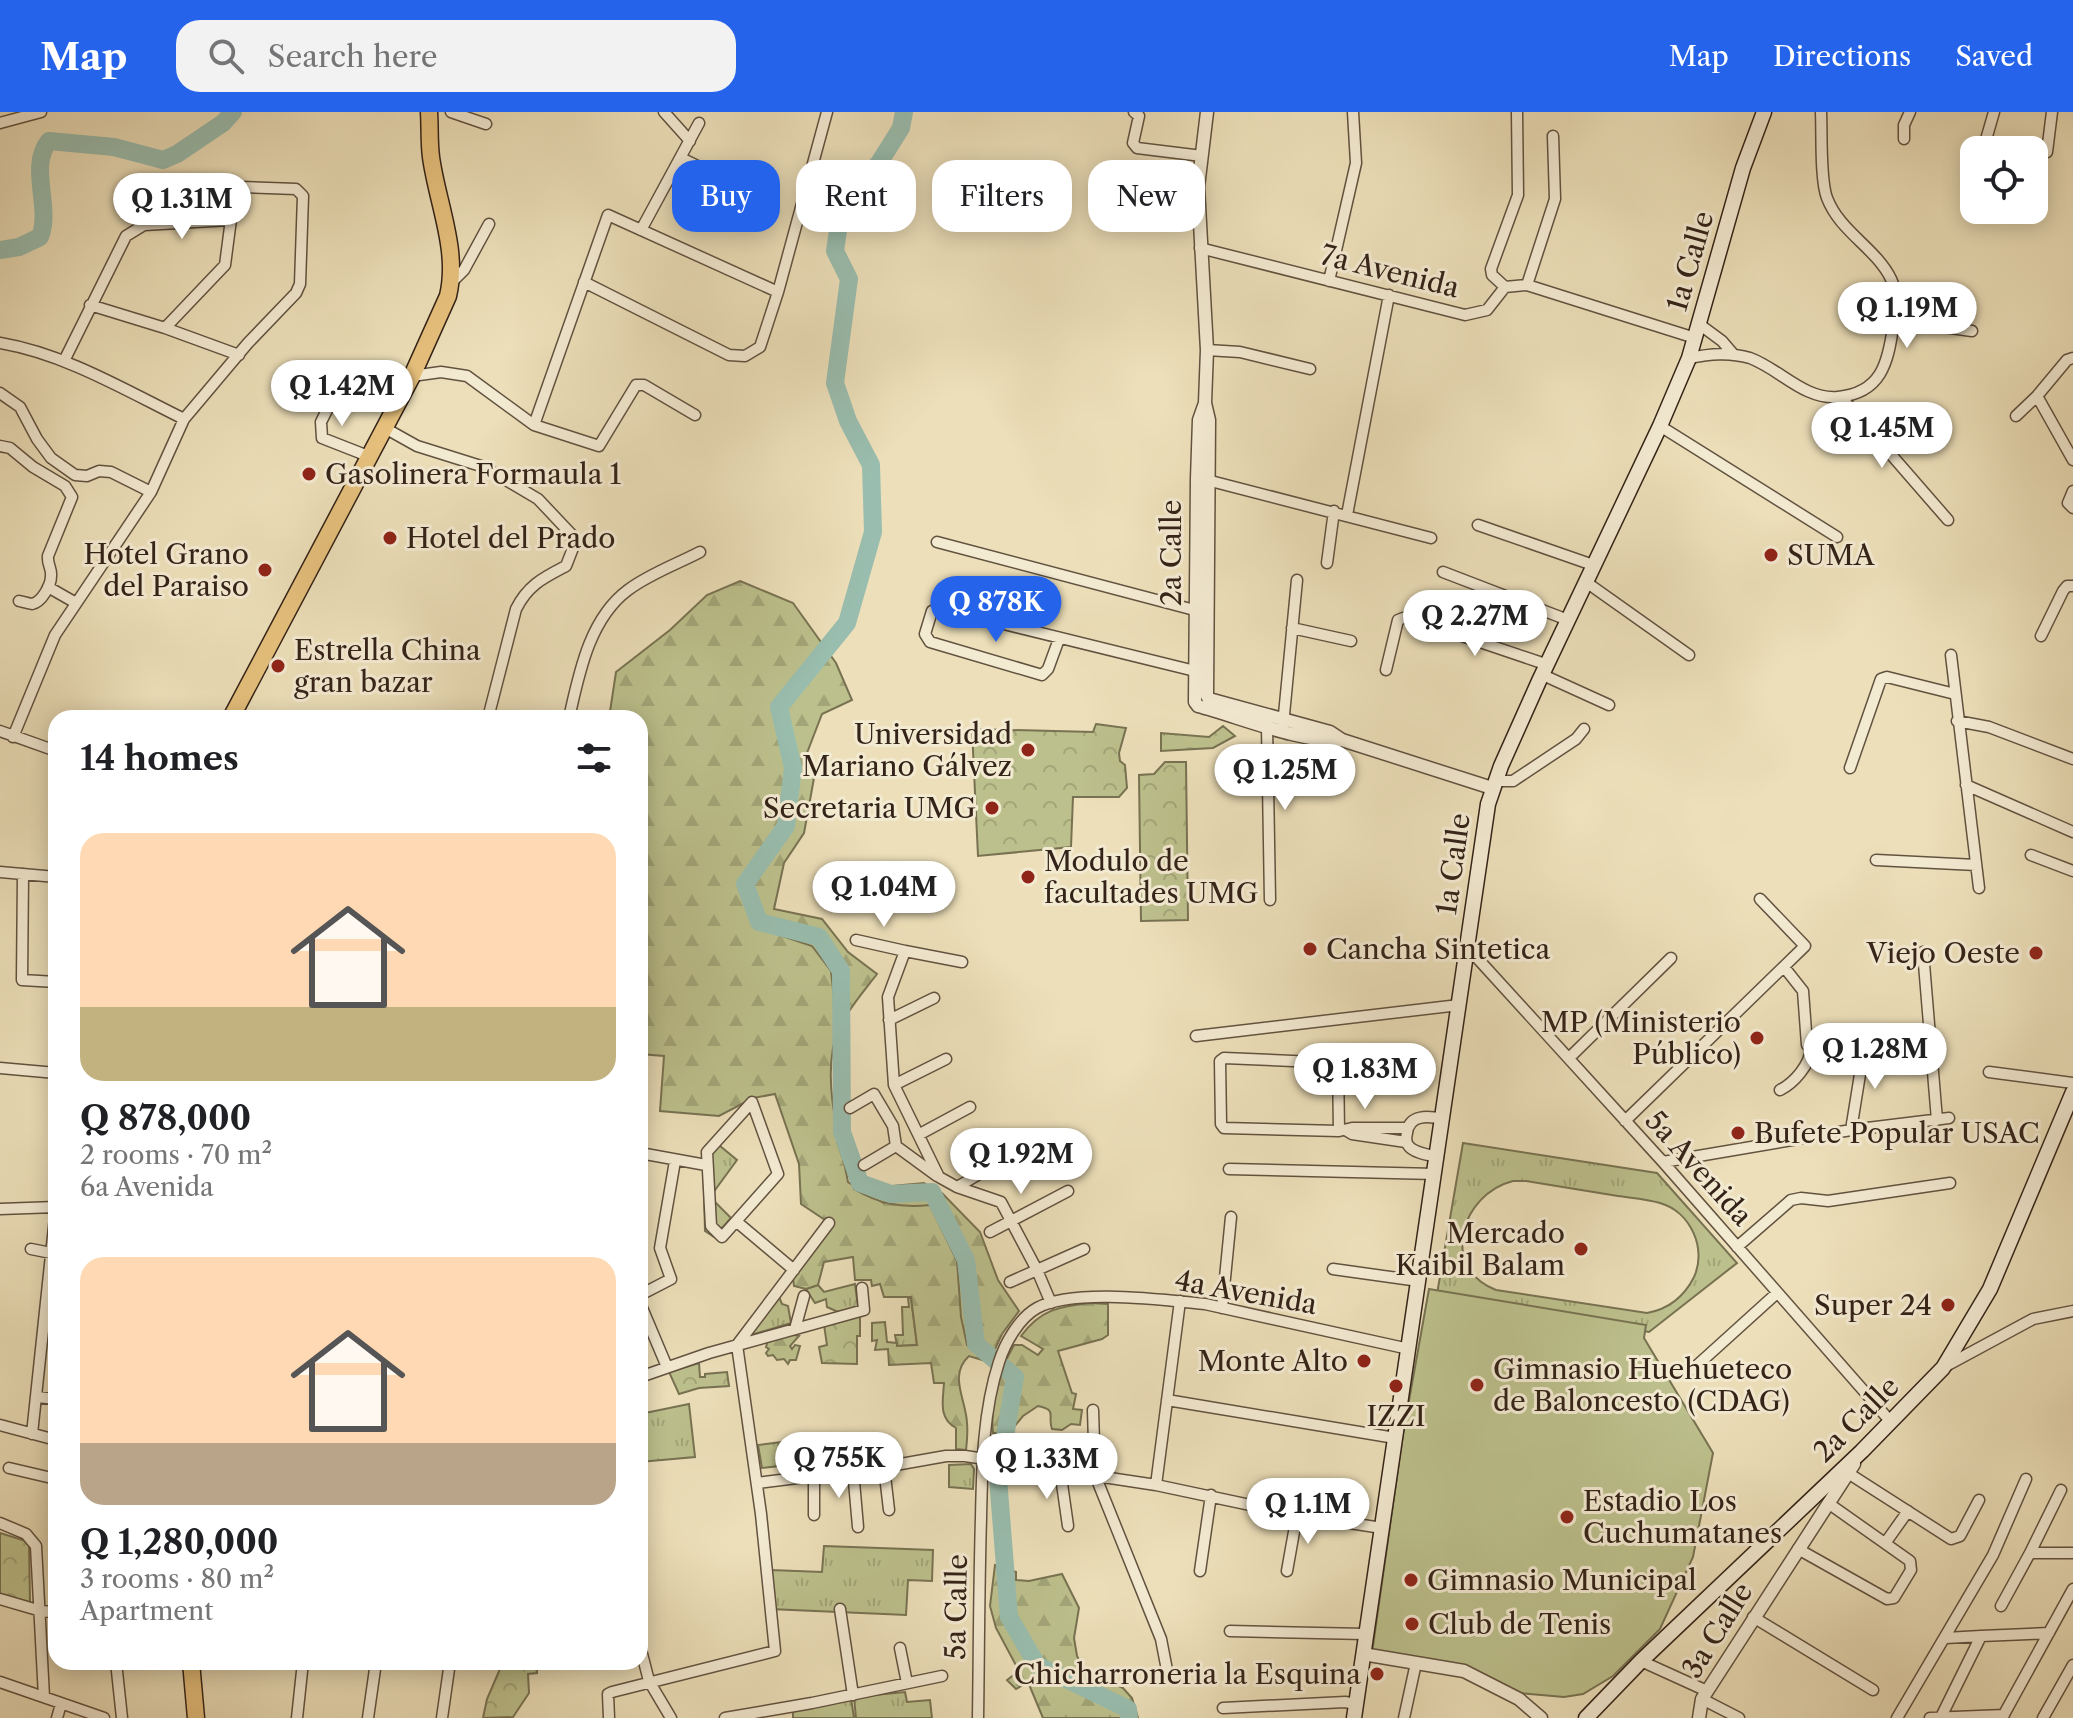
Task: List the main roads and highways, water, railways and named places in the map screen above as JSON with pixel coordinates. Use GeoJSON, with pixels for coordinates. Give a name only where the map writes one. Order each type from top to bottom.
{"type":"FeatureCollection","features":[{"type":"Feature","properties":{"kind":"main road"},"geometry":{"type":"LineString","coordinates":[[235,710],[412,376],[448,296],[451,283],[449,245],[431,156],[429,112]]}},
{"type":"Feature","properties":{"kind":"main road","name":"1a Calle"},"geometry":{"type":"LineString","coordinates":[[1355,1711],[1483,833],[1494,785],[1689,358],[1743,168],[1764,112]]}},
{"type":"Feature","properties":{"kind":"main road","name":"2a Calle"},"geometry":{"type":"LineString","coordinates":[[1586,1718],[1641,1661],[1862,1451],[1943,1368],[1990,1289],[2073,1092]]}},
{"type":"Feature","properties":{"kind":"main road"},"geometry":{"type":"LineString","coordinates":[[192,1670],[196,1718]]}},
{"type":"Feature","properties":{"kind":"waterway"},"geometry":{"type":"LineString","coordinates":[[0,250],[19,247],[40,237],[44,213],[40,163],[49,141],[114,147],[163,160],[223,123],[233,112]]}},
{"type":"Feature","properties":{"kind":"waterway"},"geometry":{"type":"LineString","coordinates":[[904,112],[901,128],[879,163],[842,203],[835,251],[849,279],[835,383],[848,421],[871,465],[873,532],[847,623],[779,707],[793,768],[786,826],[745,884],[759,922],[819,937],[841,971],[842,1132],[860,1183],[891,1194],[932,1192],[966,1260],[976,1344],[1015,1377],[998,1478],[1009,1617],[1037,1665],[1128,1709],[1129,1718]]}},
{"type":"Feature","properties":{"kind":"place","name":"Gasolinera Formaula 1"},"geometry":{"type":"Point","coordinates":[309,474]}},
{"type":"Feature","properties":{"kind":"place","name":"Hotel del Prado"},"geometry":{"type":"Point","coordinates":[390,538]}},
{"type":"Feature","properties":{"kind":"place","name":"SUMA"},"geometry":{"type":"Point","coordinates":[1771,555]}},
{"type":"Feature","properties":{"kind":"place","name":"Hotel Grano del Paraiso"},"geometry":{"type":"Point","coordinates":[265,570]}},
{"type":"Feature","properties":{"kind":"place","name":"Estrella China gran bazar"},"geometry":{"type":"Point","coordinates":[278,666]}},
{"type":"Feature","properties":{"kind":"place","name":"Universidad Mariano Gálvez"},"geometry":{"type":"Point","coordinates":[1028,750]}},
{"type":"Feature","properties":{"kind":"place","name":"Secretaria UMG"},"geometry":{"type":"Point","coordinates":[992,808]}},
{"type":"Feature","properties":{"kind":"place","name":"Modulo de facultades UMG"},"geometry":{"type":"Point","coordinates":[1028,877]}},
{"type":"Feature","properties":{"kind":"place","name":"Cancha Sintetica"},"geometry":{"type":"Point","coordinates":[1310,949]}},
{"type":"Feature","properties":{"kind":"place","name":"Viejo Oeste"},"geometry":{"type":"Point","coordinates":[2036,953]}},
{"type":"Feature","properties":{"kind":"place","name":"MP (Ministerio Público)"},"geometry":{"type":"Point","coordinates":[1757,1038]}},
{"type":"Feature","properties":{"kind":"place","name":"Bufete Popular USAC"},"geometry":{"type":"Point","coordinates":[1738,1133]}},
{"type":"Feature","properties":{"kind":"place","name":"Mercado Kaibil Balam"},"geometry":{"type":"Point","coordinates":[1581,1249]}},
{"type":"Feature","properties":{"kind":"place","name":"Super 24"},"geometry":{"type":"Point","coordinates":[1948,1305]}},
{"type":"Feature","properties":{"kind":"place","name":"Monte Alto"},"geometry":{"type":"Point","coordinates":[1364,1361]}},
{"type":"Feature","properties":{"kind":"place","name":"Gimnasio Huehueteco de Baloncesto (CDAG)"},"geometry":{"type":"Point","coordinates":[1477,1385]}},
{"type":"Feature","properties":{"kind":"place","name":"IZZI"},"geometry":{"type":"Point","coordinates":[1396,1386]}},
{"type":"Feature","properties":{"kind":"place","name":"Estadio Los Cuchumatanes"},"geometry":{"type":"Point","coordinates":[1567,1517]}},
{"type":"Feature","properties":{"kind":"place","name":"Gimnasio Municipal"},"geometry":{"type":"Point","coordinates":[1411,1580]}},
{"type":"Feature","properties":{"kind":"place","name":"Club de Tenis"},"geometry":{"type":"Point","coordinates":[1412,1624]}},
{"type":"Feature","properties":{"kind":"place","name":"Chicharroneria la Esquina"},"geometry":{"type":"Point","coordinates":[1377,1674]}}]}
